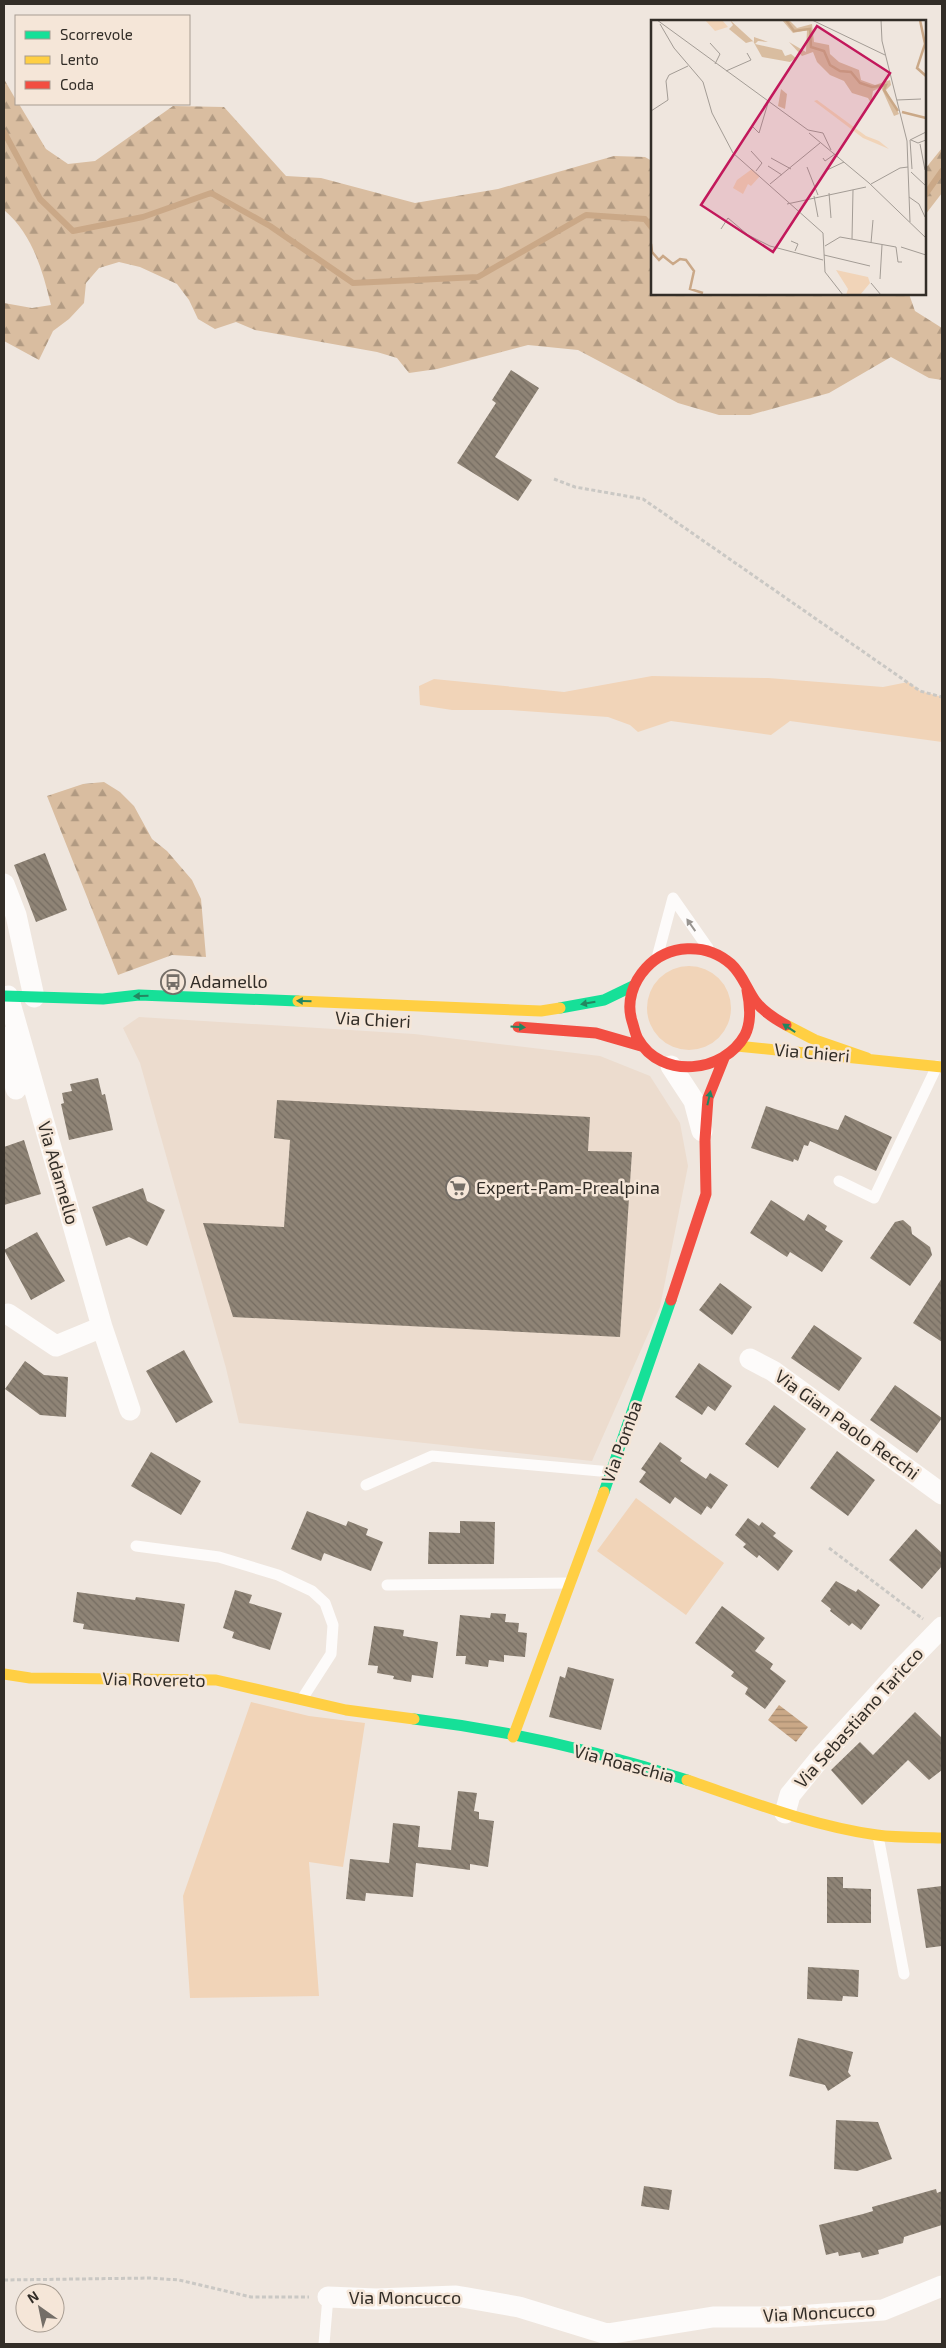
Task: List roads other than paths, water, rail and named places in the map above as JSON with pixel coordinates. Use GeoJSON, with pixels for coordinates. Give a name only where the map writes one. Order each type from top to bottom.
{"type":"FeatureCollection","features":[{"type":"Feature","properties":{"kind":"street"},"geometry":{"type":"LineString","coordinates":[[4,884],[16,915],[34,997]]}},
{"type":"Feature","properties":{"kind":"street","name":"Via Chieri"},"geometry":{"type":"LineString","coordinates":[[747,990],[750,1010],[747,1029],[737,1046],[724,1058],[707,1066],[689,1069],[671,1066],[655,1058],[642,1046],[632,1027],[629,1007],[633,986],[643,970],[656,958],[673,950],[692,948],[710,952],[726,960],[739,974],[747,990],[766,1012],[799,1034],[867,1058]]}},
{"type":"Feature","properties":{"kind":"street","name":"Via Chieri"},"geometry":{"type":"LineString","coordinates":[[6,996],[104,999],[139,995],[541,1011],[604,1000],[633,986]]}},
{"type":"Feature","properties":{"kind":"street","name":"Via Adamello"},"geometry":{"type":"LineString","coordinates":[[6,996],[7,1030],[16,1089]]}},
{"type":"Feature","properties":{"kind":"street","name":"Via Chieri"},"geometry":{"type":"LineString","coordinates":[[104,999],[135,1008]]}},
{"type":"Feature","properties":{"kind":"street","name":"Via Chieri"},"geometry":{"type":"LineString","coordinates":[[510,1026],[568,1029],[620,1037],[642,1046]]}},
{"type":"Feature","properties":{"kind":"street","name":"Via Adamello"},"geometry":{"type":"LineString","coordinates":[[7,1030],[130,1410]]}},
{"type":"Feature","properties":{"kind":"street","name":"Via Chieri"},"geometry":{"type":"LineString","coordinates":[[737,1046],[867,1058]]}},
{"type":"Feature","properties":{"kind":"street","name":"Via Pomba"},"geometry":{"type":"LineString","coordinates":[[513,1737],[668,1314],[706,1194],[705,1140],[708,1098],[724,1058]]}},
{"type":"Feature","properties":{"kind":"street"},"geometry":{"type":"LineString","coordinates":[[867,1058],[940,1067]]}},
{"type":"Feature","properties":{"kind":"street","name":"Via Pomba"},"geometry":{"type":"LineString","coordinates":[[671,1066],[694,1102],[705,1140]]}},
{"type":"Feature","properties":{"kind":"street"},"geometry":{"type":"LineString","coordinates":[[8,1314],[56,1346],[102,1327]]}},
{"type":"Feature","properties":{"kind":"street","name":"Via Gian Paolo Recchi"},"geometry":{"type":"LineString","coordinates":[[750,1359],[773,1371],[942,1494]]}},
{"type":"Feature","properties":{"kind":"street","name":"Via Sebastiano Taricco"},"geometry":{"type":"LineString","coordinates":[[785,1813],[790,1795],[821,1757],[902,1666],[940,1629]]}},
{"type":"Feature","properties":{"kind":"street","name":"Via Rovereto"},"geometry":{"type":"LineString","coordinates":[[4,1674],[30,1678],[216,1680],[302,1699]]}},
{"type":"Feature","properties":{"kind":"street","name":"Via Roaschia"},"geometry":{"type":"LineString","coordinates":[[302,1699],[346,1710],[466,1725],[638,1764],[785,1813],[878,1835],[942,1838]]}},
{"type":"Feature","properties":{"kind":"street","name":"Via Moncucco"},"geometry":{"type":"LineString","coordinates":[[328,2297],[376,2300],[456,2296],[519,2307],[607,2334],[713,2317],[782,2317],[883,2310],[942,2286]]}},
{"type":"Feature","properties":{"kind":"lane"},"geometry":{"type":"LineString","coordinates":[[656,958],[673,898],[710,952]]}},
{"type":"Feature","properties":{"kind":"lane"},"geometry":{"type":"LineString","coordinates":[[840,1181],[874,1198],[940,1067]]}},
{"type":"Feature","properties":{"kind":"lane"},"geometry":{"type":"LineString","coordinates":[[366,1485],[432,1456],[611,1472]]}},
{"type":"Feature","properties":{"kind":"lane"},"geometry":{"type":"LineString","coordinates":[[136,1546],[219,1557],[278,1575],[312,1591],[325,1603],[333,1625],[331,1654],[302,1699]]}},
{"type":"Feature","properties":{"kind":"lane"},"geometry":{"type":"LineString","coordinates":[[386,1585],[570,1583]]}},
{"type":"Feature","properties":{"kind":"lane"},"geometry":{"type":"LineString","coordinates":[[878,1835],[904,1974]]}},
{"type":"Feature","properties":{"kind":"lane"},"geometry":{"type":"LineString","coordinates":[[324,2344],[328,2297]]}},
{"type":"Feature","properties":{"kind":"waterway"},"geometry":{"type":"LineString","coordinates":[[4,132],[40,199],[73,231],[143,217],[211,193],[270,226],[353,283],[478,277],[586,215],[645,219],[651,227]]}},
{"type":"Feature","properties":{"kind":"waterway"},"geometry":{"type":"LineString","coordinates":[[926,194],[942,171]]}},
{"type":"Feature","properties":{"kind":"place","name":"Adamello"},"geometry":{"type":"Point","coordinates":[173,982]}},
{"type":"Feature","properties":{"kind":"place","name":"Expert-Pam-Prealpina"},"geometry":{"type":"Point","coordinates":[458,1188]}}]}
